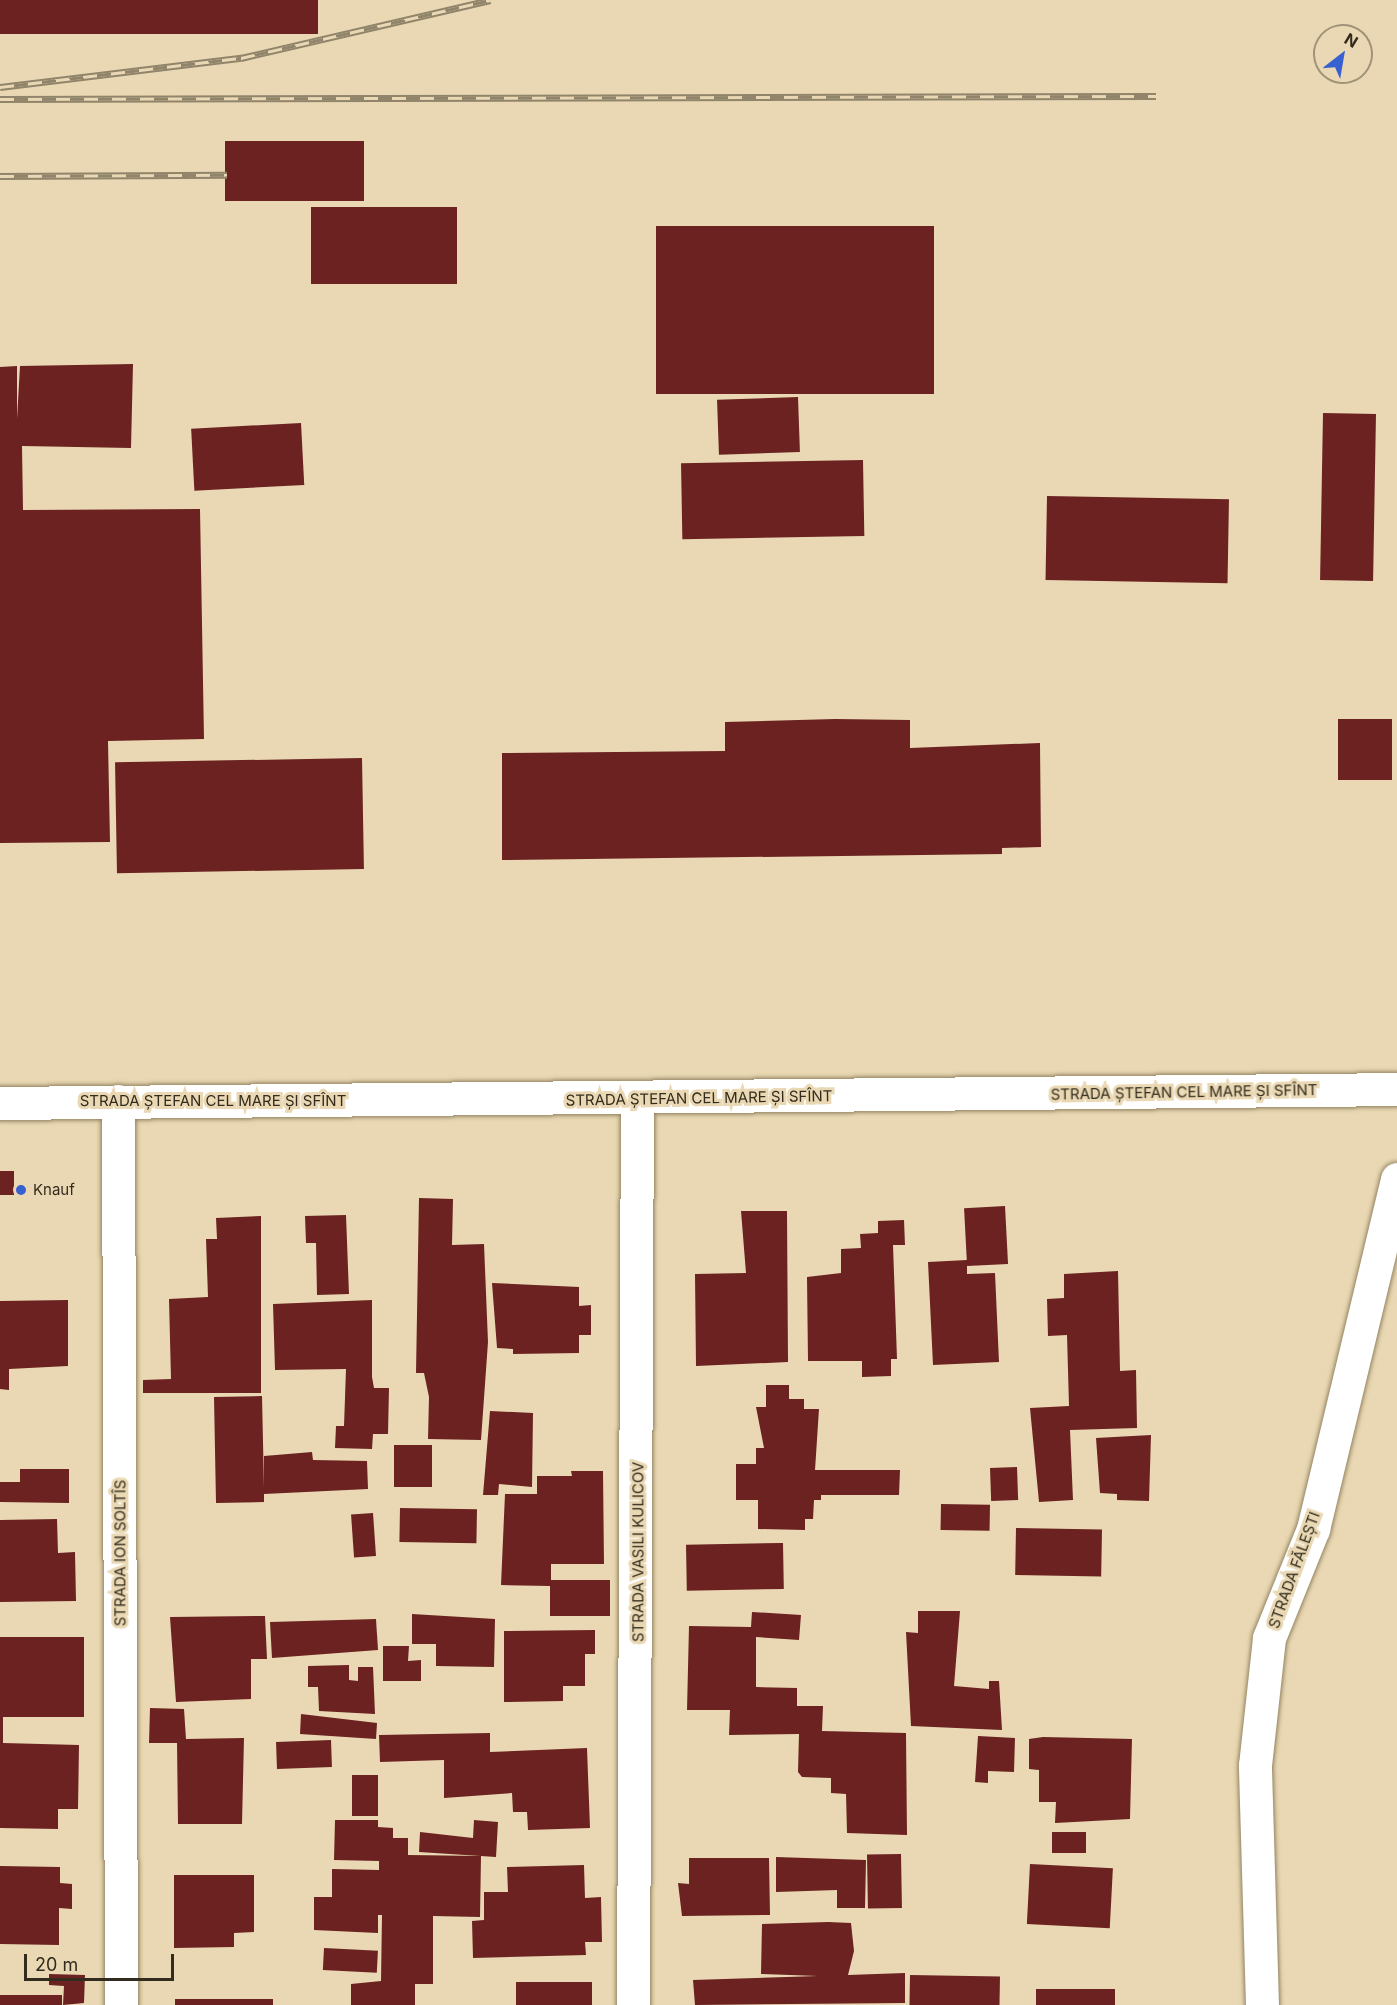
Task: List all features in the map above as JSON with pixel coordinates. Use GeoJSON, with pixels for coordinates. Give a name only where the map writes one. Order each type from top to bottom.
{"type":"FeatureCollection","features":[{"type":"Feature","properties":{"kind":"street","name":"STRADA ȘTEFAN CEL MARE ȘI SFÎNT"},"geometry":{"type":"LineString","coordinates":[[0,1103],[637,1099],[1397,1089]]}},
{"type":"Feature","properties":{"kind":"street","name":"STRADA VASILI KULICOV"},"geometry":{"type":"LineString","coordinates":[[633,2005],[637,1099]]}},
{"type":"Feature","properties":{"kind":"street","name":"STRADA ION SOLTÎS"},"geometry":{"type":"LineString","coordinates":[[118,1101],[121,2005]]}},
{"type":"Feature","properties":{"kind":"street","name":"STRADA FĂLEȘTI"},"geometry":{"type":"LineString","coordinates":[[1262,2005],[1255,1765],[1269,1638],[1313,1529],[1397,1179]]}},
{"type":"Feature","properties":{"kind":"building"},"geometry":{"type":"Polygon","coordinates":[[[0,0],[318,0],[318,34],[0,34],[0,0]]]}},
{"type":"Feature","properties":{"kind":"building"},"geometry":{"type":"Polygon","coordinates":[[[225,141],[364,141],[364,201],[225,201],[225,141]]]}},
{"type":"Feature","properties":{"kind":"building"},"geometry":{"type":"Polygon","coordinates":[[[311,207],[457,207],[457,284],[311,284],[311,207]]]}},
{"type":"Feature","properties":{"kind":"building"},"geometry":{"type":"Polygon","coordinates":[[[656,226],[934,226],[934,394],[656,394],[656,226]]]}},
{"type":"Feature","properties":{"kind":"building"},"geometry":{"type":"Polygon","coordinates":[[[133,364],[131,448],[22,446],[23,510],[200,509],[204,739],[108,741],[110,842],[0,843],[0,367],[17,366],[17,419],[20,366],[133,364]]]}},
{"type":"Feature","properties":{"kind":"building"},"geometry":{"type":"Polygon","coordinates":[[[798,397],[800,452],[719,455],[717,400],[798,397]]]}},
{"type":"Feature","properties":{"kind":"building"},"geometry":{"type":"Polygon","coordinates":[[[1323,413],[1376,414],[1373,581],[1320,580],[1323,413]]]}},
{"type":"Feature","properties":{"kind":"building"},"geometry":{"type":"Polygon","coordinates":[[[301,423],[304,485],[194,491],[191,429],[301,423]]]}},
{"type":"Feature","properties":{"kind":"building"},"geometry":{"type":"Polygon","coordinates":[[[863,460],[864,536],[682,539],[681,463],[863,460]]]}},
{"type":"Feature","properties":{"kind":"building"},"geometry":{"type":"Polygon","coordinates":[[[1047,496],[1229,499],[1228,583],[1046,580],[1047,496]]]}},
{"type":"Feature","properties":{"kind":"building"},"geometry":{"type":"Polygon","coordinates":[[[835,719],[910,720],[910,748],[1040,743],[1041,847],[1002,848],[1002,854],[502,860],[502,753],[725,751],[725,722],[835,719]]]}},
{"type":"Feature","properties":{"kind":"building"},"geometry":{"type":"Polygon","coordinates":[[[1338,719],[1392,719],[1392,780],[1338,780],[1338,719]]]}},
{"type":"Feature","properties":{"kind":"building"},"geometry":{"type":"Polygon","coordinates":[[[362,758],[364,869],[117,873],[115,762],[362,758]]]}},
{"type":"Feature","properties":{"kind":"building"},"geometry":{"type":"Polygon","coordinates":[[[0,1171],[14,1171],[14,1195],[0,1195],[0,1171]]]}},
{"type":"Feature","properties":{"kind":"building"},"geometry":{"type":"Polygon","coordinates":[[[419,1198],[453,1199],[452,1245],[484,1244],[488,1342],[481,1440],[428,1439],[429,1397],[424,1373],[416,1373],[419,1198]]]}},
{"type":"Feature","properties":{"kind":"building"},"geometry":{"type":"Polygon","coordinates":[[[1005,1206],[1008,1264],[967,1266],[964,1208],[1005,1206]]]}},
{"type":"Feature","properties":{"kind":"building"},"geometry":{"type":"Polygon","coordinates":[[[741,1211],[787,1211],[788,1362],[696,1366],[695,1274],[746,1273],[741,1211]]]}},
{"type":"Feature","properties":{"kind":"building"},"geometry":{"type":"Polygon","coordinates":[[[346,1215],[349,1294],[317,1295],[316,1243],[306,1243],[305,1216],[346,1215]]]}},
{"type":"Feature","properties":{"kind":"building"},"geometry":{"type":"Polygon","coordinates":[[[261,1216],[261,1393],[143,1393],[143,1380],[171,1379],[169,1299],[208,1297],[206,1239],[217,1239],[216,1218],[261,1216]]]}},
{"type":"Feature","properties":{"kind":"building"},"geometry":{"type":"Polygon","coordinates":[[[904,1220],[905,1245],[893,1245],[897,1359],[891,1359],[891,1376],[862,1377],[862,1361],[808,1361],[807,1277],[841,1273],[841,1249],[861,1248],[860,1234],[878,1233],[878,1221],[904,1220]]]}},
{"type":"Feature","properties":{"kind":"building"},"geometry":{"type":"Polygon","coordinates":[[[967,1260],[967,1274],[995,1273],[999,1362],[933,1365],[928,1262],[967,1260]]]}},
{"type":"Feature","properties":{"kind":"building"},"geometry":{"type":"Polygon","coordinates":[[[1118,1271],[1120,1371],[1136,1370],[1137,1428],[1070,1430],[1073,1500],[1039,1502],[1030,1408],[1069,1406],[1067,1335],[1048,1336],[1047,1299],[1064,1298],[1064,1274],[1118,1271]]]}},
{"type":"Feature","properties":{"kind":"building"},"geometry":{"type":"Polygon","coordinates":[[[492,1283],[579,1287],[579,1306],[591,1305],[591,1335],[579,1335],[579,1353],[513,1354],[513,1349],[497,1348],[492,1283]]]}},
{"type":"Feature","properties":{"kind":"building"},"geometry":{"type":"Polygon","coordinates":[[[68,1300],[68,1366],[9,1369],[9,1390],[0,1389],[0,1301],[68,1300]]]}},
{"type":"Feature","properties":{"kind":"building"},"geometry":{"type":"Polygon","coordinates":[[[372,1300],[372,1377],[374,1388],[389,1388],[388,1434],[373,1434],[372,1449],[335,1448],[336,1426],[344,1426],[346,1369],[275,1370],[273,1304],[372,1300]]]}},
{"type":"Feature","properties":{"kind":"building"},"geometry":{"type":"Polygon","coordinates":[[[766,1385],[789,1385],[789,1399],[804,1399],[804,1409],[819,1409],[815,1470],[900,1470],[899,1495],[821,1495],[821,1500],[814,1500],[813,1519],[805,1519],[805,1530],[758,1529],[758,1500],[736,1500],[736,1464],[756,1464],[756,1448],[764,1448],[756,1407],[766,1407],[766,1385]]]}},
{"type":"Feature","properties":{"kind":"building"},"geometry":{"type":"Polygon","coordinates":[[[262,1396],[264,1488],[264,1456],[312,1452],[313,1460],[367,1461],[368,1489],[264,1494],[264,1502],[216,1503],[214,1397],[262,1396]]]}},
{"type":"Feature","properties":{"kind":"building"},"geometry":{"type":"Polygon","coordinates":[[[490,1411],[533,1413],[532,1487],[499,1484],[498,1495],[483,1495],[490,1411]]]}},
{"type":"Feature","properties":{"kind":"building"},"geometry":{"type":"Polygon","coordinates":[[[1151,1435],[1149,1501],[1117,1500],[1117,1494],[1100,1493],[1096,1438],[1151,1435]]]}},
{"type":"Feature","properties":{"kind":"building"},"geometry":{"type":"Polygon","coordinates":[[[394,1445],[432,1445],[432,1487],[394,1487],[394,1445]]]}},
{"type":"Feature","properties":{"kind":"building"},"geometry":{"type":"Polygon","coordinates":[[[1017,1467],[1018,1500],[991,1501],[990,1468],[1017,1467]]]}},
{"type":"Feature","properties":{"kind":"building"},"geometry":{"type":"Polygon","coordinates":[[[20,1469],[69,1469],[69,1503],[0,1502],[0,1482],[20,1482],[20,1469]]]}},
{"type":"Feature","properties":{"kind":"building"},"geometry":{"type":"Polygon","coordinates":[[[571,1471],[603,1471],[604,1564],[551,1564],[551,1580],[610,1580],[610,1616],[550,1616],[550,1586],[501,1585],[505,1494],[537,1494],[537,1476],[572,1476],[571,1471]]]}},
{"type":"Feature","properties":{"kind":"building"},"geometry":{"type":"Polygon","coordinates":[[[941,1504],[990,1505],[990,1531],[941,1530],[941,1504]]]}},
{"type":"Feature","properties":{"kind":"building"},"geometry":{"type":"Polygon","coordinates":[[[400,1508],[477,1509],[476,1543],[399,1542],[400,1508]]]}},
{"type":"Feature","properties":{"kind":"building"},"geometry":{"type":"Polygon","coordinates":[[[373,1513],[376,1556],[354,1557],[351,1515],[373,1513]]]}},
{"type":"Feature","properties":{"kind":"building"},"geometry":{"type":"Polygon","coordinates":[[[57,1519],[58,1553],[75,1552],[76,1601],[0,1602],[0,1520],[57,1519]]]}},
{"type":"Feature","properties":{"kind":"building"},"geometry":{"type":"Polygon","coordinates":[[[1016,1528],[1102,1530],[1101,1576],[1015,1575],[1016,1528]]]}},
{"type":"Feature","properties":{"kind":"building"},"geometry":{"type":"Polygon","coordinates":[[[783,1543],[784,1589],[687,1591],[686,1545],[783,1543]]]}},
{"type":"Feature","properties":{"kind":"building"},"geometry":{"type":"Polygon","coordinates":[[[918,1611],[960,1611],[954,1686],[989,1689],[989,1681],[999,1681],[1002,1730],[911,1726],[906,1632],[918,1633],[918,1611]]]}},
{"type":"Feature","properties":{"kind":"building"},"geometry":{"type":"Polygon","coordinates":[[[752,1612],[801,1615],[799,1640],[756,1637],[756,1687],[797,1688],[797,1706],[823,1706],[822,1731],[906,1733],[907,1835],[847,1833],[846,1794],[831,1793],[831,1778],[802,1777],[798,1772],[799,1734],[729,1735],[730,1710],[687,1710],[689,1626],[751,1627],[752,1612]]]}},
{"type":"Feature","properties":{"kind":"building"},"geometry":{"type":"Polygon","coordinates":[[[412,1614],[495,1619],[494,1667],[436,1666],[436,1644],[412,1644],[412,1614]]]}},
{"type":"Feature","properties":{"kind":"building"},"geometry":{"type":"Polygon","coordinates":[[[265,1616],[267,1659],[251,1659],[251,1699],[176,1702],[170,1617],[265,1616]]]}},
{"type":"Feature","properties":{"kind":"building"},"geometry":{"type":"Polygon","coordinates":[[[376,1619],[378,1650],[272,1658],[270,1622],[376,1619]]]}},
{"type":"Feature","properties":{"kind":"building"},"geometry":{"type":"Polygon","coordinates":[[[595,1630],[595,1654],[585,1654],[585,1686],[563,1686],[563,1701],[504,1702],[504,1631],[595,1630]]]}},
{"type":"Feature","properties":{"kind":"building"},"geometry":{"type":"Polygon","coordinates":[[[0,1637],[84,1637],[84,1717],[3,1717],[3,1743],[79,1745],[78,1809],[58,1809],[58,1829],[0,1828],[0,1637]]]}},
{"type":"Feature","properties":{"kind":"building"},"geometry":{"type":"Polygon","coordinates":[[[383,1646],[409,1646],[408,1661],[421,1660],[421,1681],[383,1681],[383,1646]]]}},
{"type":"Feature","properties":{"kind":"building"},"geometry":{"type":"Polygon","coordinates":[[[349,1665],[349,1680],[358,1681],[358,1667],[373,1667],[375,1714],[319,1711],[318,1687],[308,1687],[308,1666],[349,1665]]]}},
{"type":"Feature","properties":{"kind":"building"},"geometry":{"type":"Polygon","coordinates":[[[150,1708],[184,1709],[186,1739],[244,1738],[242,1824],[178,1824],[177,1743],[149,1743],[150,1708]]]}},
{"type":"Feature","properties":{"kind":"building"},"geometry":{"type":"Polygon","coordinates":[[[301,1714],[377,1723],[376,1739],[300,1734],[301,1714]]]}},
{"type":"Feature","properties":{"kind":"building"},"geometry":{"type":"Polygon","coordinates":[[[490,1733],[490,1752],[587,1748],[590,1828],[528,1830],[527,1812],[513,1812],[512,1793],[444,1798],[444,1760],[380,1762],[379,1735],[490,1733]]]}},
{"type":"Feature","properties":{"kind":"building"},"geometry":{"type":"Polygon","coordinates":[[[978,1736],[1015,1738],[1014,1772],[988,1771],[988,1783],[975,1782],[978,1736]]]}},
{"type":"Feature","properties":{"kind":"building"},"geometry":{"type":"Polygon","coordinates":[[[1043,1737],[1132,1739],[1130,1819],[1055,1823],[1056,1802],[1039,1802],[1039,1770],[1029,1769],[1029,1739],[1043,1737]]]}},
{"type":"Feature","properties":{"kind":"building"},"geometry":{"type":"Polygon","coordinates":[[[331,1740],[332,1767],[277,1769],[276,1742],[331,1740]]]}},
{"type":"Feature","properties":{"kind":"building"},"geometry":{"type":"Polygon","coordinates":[[[352,1775],[378,1775],[378,1816],[352,1816],[352,1775]]]}},
{"type":"Feature","properties":{"kind":"building"},"geometry":{"type":"Polygon","coordinates":[[[335,1820],[378,1820],[378,1827],[393,1828],[393,1838],[408,1838],[408,1855],[481,1856],[480,1917],[433,1916],[433,1984],[415,1984],[415,2005],[351,2005],[351,1984],[381,1981],[382,1915],[378,1915],[378,1933],[314,1930],[314,1897],[332,1897],[332,1869],[379,1870],[379,1861],[334,1860],[335,1820]]]}},
{"type":"Feature","properties":{"kind":"building"},"geometry":{"type":"Polygon","coordinates":[[[474,1820],[498,1822],[496,1857],[419,1852],[420,1832],[473,1838],[474,1820]]]}},
{"type":"Feature","properties":{"kind":"building"},"geometry":{"type":"Polygon","coordinates":[[[1052,1832],[1086,1832],[1086,1853],[1052,1853],[1052,1832]]]}},
{"type":"Feature","properties":{"kind":"building"},"geometry":{"type":"Polygon","coordinates":[[[901,1854],[902,1908],[868,1909],[867,1855],[901,1854]]]}},
{"type":"Feature","properties":{"kind":"building"},"geometry":{"type":"Polygon","coordinates":[[[776,1857],[866,1860],[865,1908],[837,1908],[837,1890],[776,1892],[776,1857]]]}},
{"type":"Feature","properties":{"kind":"building"},"geometry":{"type":"Polygon","coordinates":[[[689,1858],[769,1858],[770,1915],[682,1916],[678,1883],[689,1884],[689,1858]]]}},
{"type":"Feature","properties":{"kind":"building"},"geometry":{"type":"Polygon","coordinates":[[[1030,1864],[1113,1868],[1110,1928],[1027,1924],[1030,1864]]]}},
{"type":"Feature","properties":{"kind":"building"},"geometry":{"type":"Polygon","coordinates":[[[584,1865],[585,1898],[601,1897],[602,1942],[585,1942],[586,1955],[473,1958],[472,1921],[484,1920],[484,1892],[508,1892],[507,1867],[584,1865]]]}},
{"type":"Feature","properties":{"kind":"building"},"geometry":{"type":"Polygon","coordinates":[[[0,1866],[60,1867],[60,1883],[72,1884],[72,1909],[59,1908],[59,1945],[0,1944],[0,1866]]]}},
{"type":"Feature","properties":{"kind":"building"},"geometry":{"type":"Polygon","coordinates":[[[174,1875],[254,1875],[254,1932],[234,1933],[234,1947],[174,1948],[174,1875]]]}},
{"type":"Feature","properties":{"kind":"building"},"geometry":{"type":"Polygon","coordinates":[[[851,1923],[854,1951],[848,1975],[905,1973],[905,2003],[695,2005],[693,1980],[818,1976],[761,1974],[762,1924],[851,1923]]]}},
{"type":"Feature","properties":{"kind":"building"},"geometry":{"type":"Polygon","coordinates":[[[324,1948],[378,1951],[377,1973],[323,1970],[324,1948]]]}},
{"type":"Feature","properties":{"kind":"building"},"geometry":{"type":"Polygon","coordinates":[[[49,1974],[85,1975],[84,2003],[63,2005],[64,1986],[49,1985],[49,1974]]]}},
{"type":"Feature","properties":{"kind":"building"},"geometry":{"type":"Polygon","coordinates":[[[910,1975],[1000,1977],[999,2005],[909,2005],[910,1975]]]}},
{"type":"Feature","properties":{"kind":"building"},"geometry":{"type":"Polygon","coordinates":[[[516,1982],[592,1982],[592,2005],[516,2005],[516,1982]]]}},
{"type":"Feature","properties":{"kind":"building"},"geometry":{"type":"Polygon","coordinates":[[[1036,1989],[1115,1989],[1115,2005],[1036,2005],[1036,1989]]]}},
{"type":"Feature","properties":{"kind":"building"},"geometry":{"type":"Polygon","coordinates":[[[0,1995],[62,1995],[62,2005],[0,2005],[0,1995]]]}},
{"type":"Feature","properties":{"kind":"building"},"geometry":{"type":"Polygon","coordinates":[[[175,1999],[273,1999],[273,2005],[175,2005],[175,1999]]]}},
{"type":"Feature","properties":{"kind":"railway"},"geometry":{"type":"LineString","coordinates":[[0,87],[241,58],[490,0]]}},
{"type":"Feature","properties":{"kind":"railway"},"geometry":{"type":"LineString","coordinates":[[0,99],[1156,96]]}},
{"type":"Feature","properties":{"kind":"railway"},"geometry":{"type":"LineString","coordinates":[[0,176],[227,175]]}},
{"type":"Feature","properties":{"kind":"place","name":"Knauf"},"geometry":{"type":"Point","coordinates":[21,1190]}}]}
